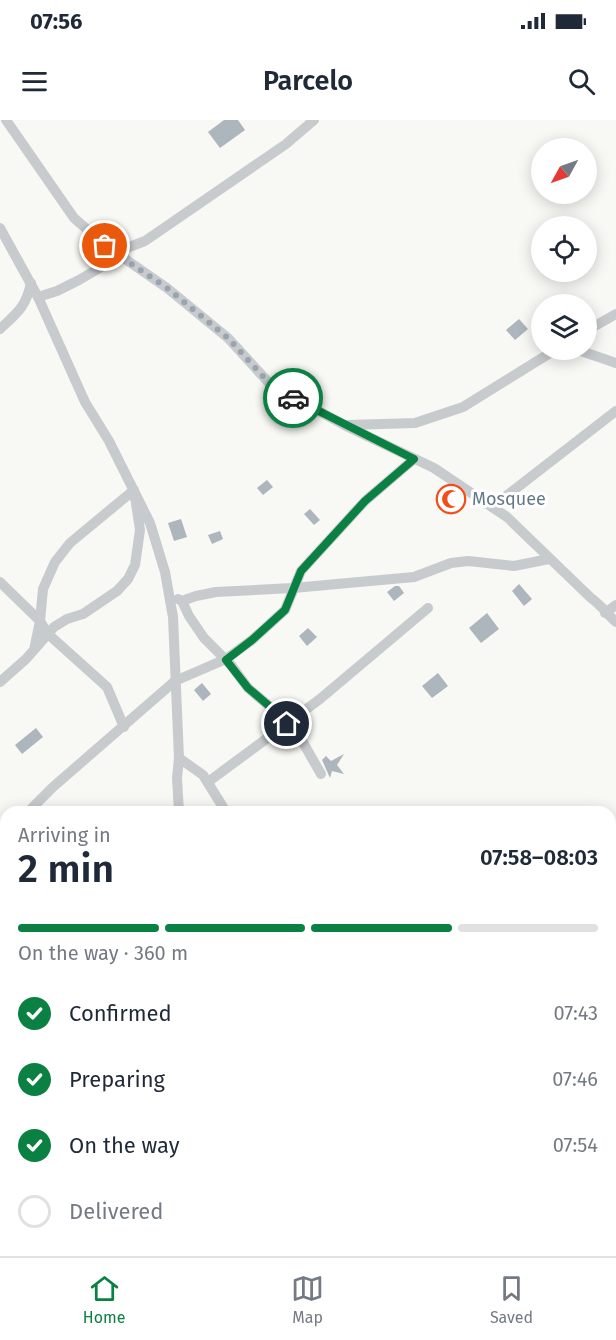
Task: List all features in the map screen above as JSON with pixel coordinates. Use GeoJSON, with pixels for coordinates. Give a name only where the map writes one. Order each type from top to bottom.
{"type":"FeatureCollection","features":[{"type":"Feature","properties":{"kind":"street"},"geometry":{"type":"LineString","coordinates":[[6,120],[74,218],[105,246],[167,288],[228,338],[270,384],[344,425],[434,468],[507,517],[549,559],[601,605],[616,622]]}},
{"type":"Feature","properties":{"kind":"street"},"geometry":{"type":"LineString","coordinates":[[38,297],[79,280],[108,263],[116,252],[145,241],[286,144],[314,120]]}},
{"type":"Feature","properties":{"kind":"street"},"geometry":{"type":"LineString","coordinates":[[0,228],[38,297],[85,402],[109,441],[134,490],[150,523],[160,553],[173,617],[179,806]]}},
{"type":"Feature","properties":{"kind":"street"},"geometry":{"type":"LineString","coordinates":[[0,329],[23,308],[31,283]]}},
{"type":"Feature","properties":{"kind":"street"},"geometry":{"type":"LineString","coordinates":[[597,325],[616,314]]}},
{"type":"Feature","properties":{"kind":"street"},"geometry":{"type":"LineString","coordinates":[[597,356],[616,363]]}},
{"type":"Feature","properties":{"kind":"street"},"geometry":{"type":"LineString","coordinates":[[344,425],[415,423],[463,407],[539,360]]}},
{"type":"Feature","properties":{"kind":"street"},"geometry":{"type":"LineString","coordinates":[[492,507],[616,411]]}},
{"type":"Feature","properties":{"kind":"street"},"geometry":{"type":"LineString","coordinates":[[34,806],[175,681],[226,660],[285,610],[301,571],[365,501],[414,459]]}},
{"type":"Feature","properties":{"kind":"street"},"geometry":{"type":"LineString","coordinates":[[34,650],[43,589],[55,562],[70,543],[134,490]]}},
{"type":"Feature","properties":{"kind":"street"},"geometry":{"type":"LineString","coordinates":[[0,682],[34,650],[54,627],[67,619],[83,614],[105,600],[128,579],[135,565],[140,530],[134,490]]}},
{"type":"Feature","properties":{"kind":"street"},"geometry":{"type":"LineString","coordinates":[[182,601],[216,592],[293,588],[414,577],[452,563],[468,561],[514,566],[549,559]]}},
{"type":"Feature","properties":{"kind":"street"},"geometry":{"type":"LineString","coordinates":[[0,582],[40,621],[48,634],[107,687],[123,727]]}},
{"type":"Feature","properties":{"kind":"street"},"geometry":{"type":"LineString","coordinates":[[168,593],[182,601],[200,633],[226,660],[248,688],[275,711],[302,739],[321,774]]}},
{"type":"Feature","properties":{"kind":"street"},"geometry":{"type":"LineString","coordinates":[[605,612],[616,605]]}},
{"type":"Feature","properties":{"kind":"street"},"geometry":{"type":"LineString","coordinates":[[208,782],[320,699],[428,608]]}},
{"type":"Feature","properties":{"kind":"street"},"geometry":{"type":"LineString","coordinates":[[179,758],[203,775],[222,806]]}},
{"type":"Feature","properties":{"kind":"building"},"geometry":{"type":"Polygon","coordinates":[[[224,120],[238,120],[245,130],[220,148],[208,132],[224,120]]]}},
{"type":"Feature","properties":{"kind":"building"},"geometry":{"type":"Polygon","coordinates":[[[519,319],[528,329],[515,340],[506,330],[519,319]]]}},
{"type":"Feature","properties":{"kind":"building"},"geometry":{"type":"Polygon","coordinates":[[[267,480],[273,487],[263,495],[257,488],[267,480]]]}},
{"type":"Feature","properties":{"kind":"building"},"geometry":{"type":"Polygon","coordinates":[[[449,496],[456,505],[446,513],[439,503],[449,496]]]}},
{"type":"Feature","properties":{"kind":"building"},"geometry":{"type":"Polygon","coordinates":[[[310,509],[320,520],[314,525],[304,514],[310,509]]]}},
{"type":"Feature","properties":{"kind":"building"},"geometry":{"type":"Polygon","coordinates":[[[181,519],[187,537],[174,541],[168,523],[181,519]]]}},
{"type":"Feature","properties":{"kind":"building"},"geometry":{"type":"Polygon","coordinates":[[[220,531],[223,539],[212,544],[208,535],[220,531]]]}},
{"type":"Feature","properties":{"kind":"building"},"geometry":{"type":"Polygon","coordinates":[[[519,584],[532,599],[524,606],[512,591],[519,584]]]}},
{"type":"Feature","properties":{"kind":"building"},"geometry":{"type":"Polygon","coordinates":[[[399,586],[404,593],[394,601],[387,592],[399,586]]]}},
{"type":"Feature","properties":{"kind":"building"},"geometry":{"type":"Polygon","coordinates":[[[487,613],[499,629],[481,643],[469,628],[487,613]]]}},
{"type":"Feature","properties":{"kind":"building"},"geometry":{"type":"Polygon","coordinates":[[[308,628],[317,637],[307,646],[299,636],[308,628]]]}},
{"type":"Feature","properties":{"kind":"building"},"geometry":{"type":"Polygon","coordinates":[[[438,673],[448,686],[432,698],[422,686],[438,673]]]}},
{"type":"Feature","properties":{"kind":"building"},"geometry":{"type":"Polygon","coordinates":[[[202,683],[211,694],[203,701],[194,690],[202,683]]]}},
{"type":"Feature","properties":{"kind":"building"},"geometry":{"type":"Polygon","coordinates":[[[36,728],[43,737],[22,754],[15,745],[36,728]]]}},
{"type":"Feature","properties":{"kind":"building"},"geometry":{"type":"Polygon","coordinates":[[[344,754],[337,765],[344,774],[332,771],[330,778],[322,760],[326,756],[331,761],[344,754]]]}},
{"type":"Feature","properties":{"kind":"way so far"},"geometry":{"type":"LineString","coordinates":[[105,246],[167,288],[228,338],[270,384],[293,398]]}},
{"type":"Feature","properties":{"kind":"place","name":"Mosquee"},"geometry":{"type":"Point","coordinates":[451,499]}},
{"type":"Feature","properties":{"kind":"route"},"geometry":{"type":"LineString","coordinates":[[287,724],[248,688],[226,660],[285,610],[301,571],[365,501],[414,459],[293,398]]}}]}
